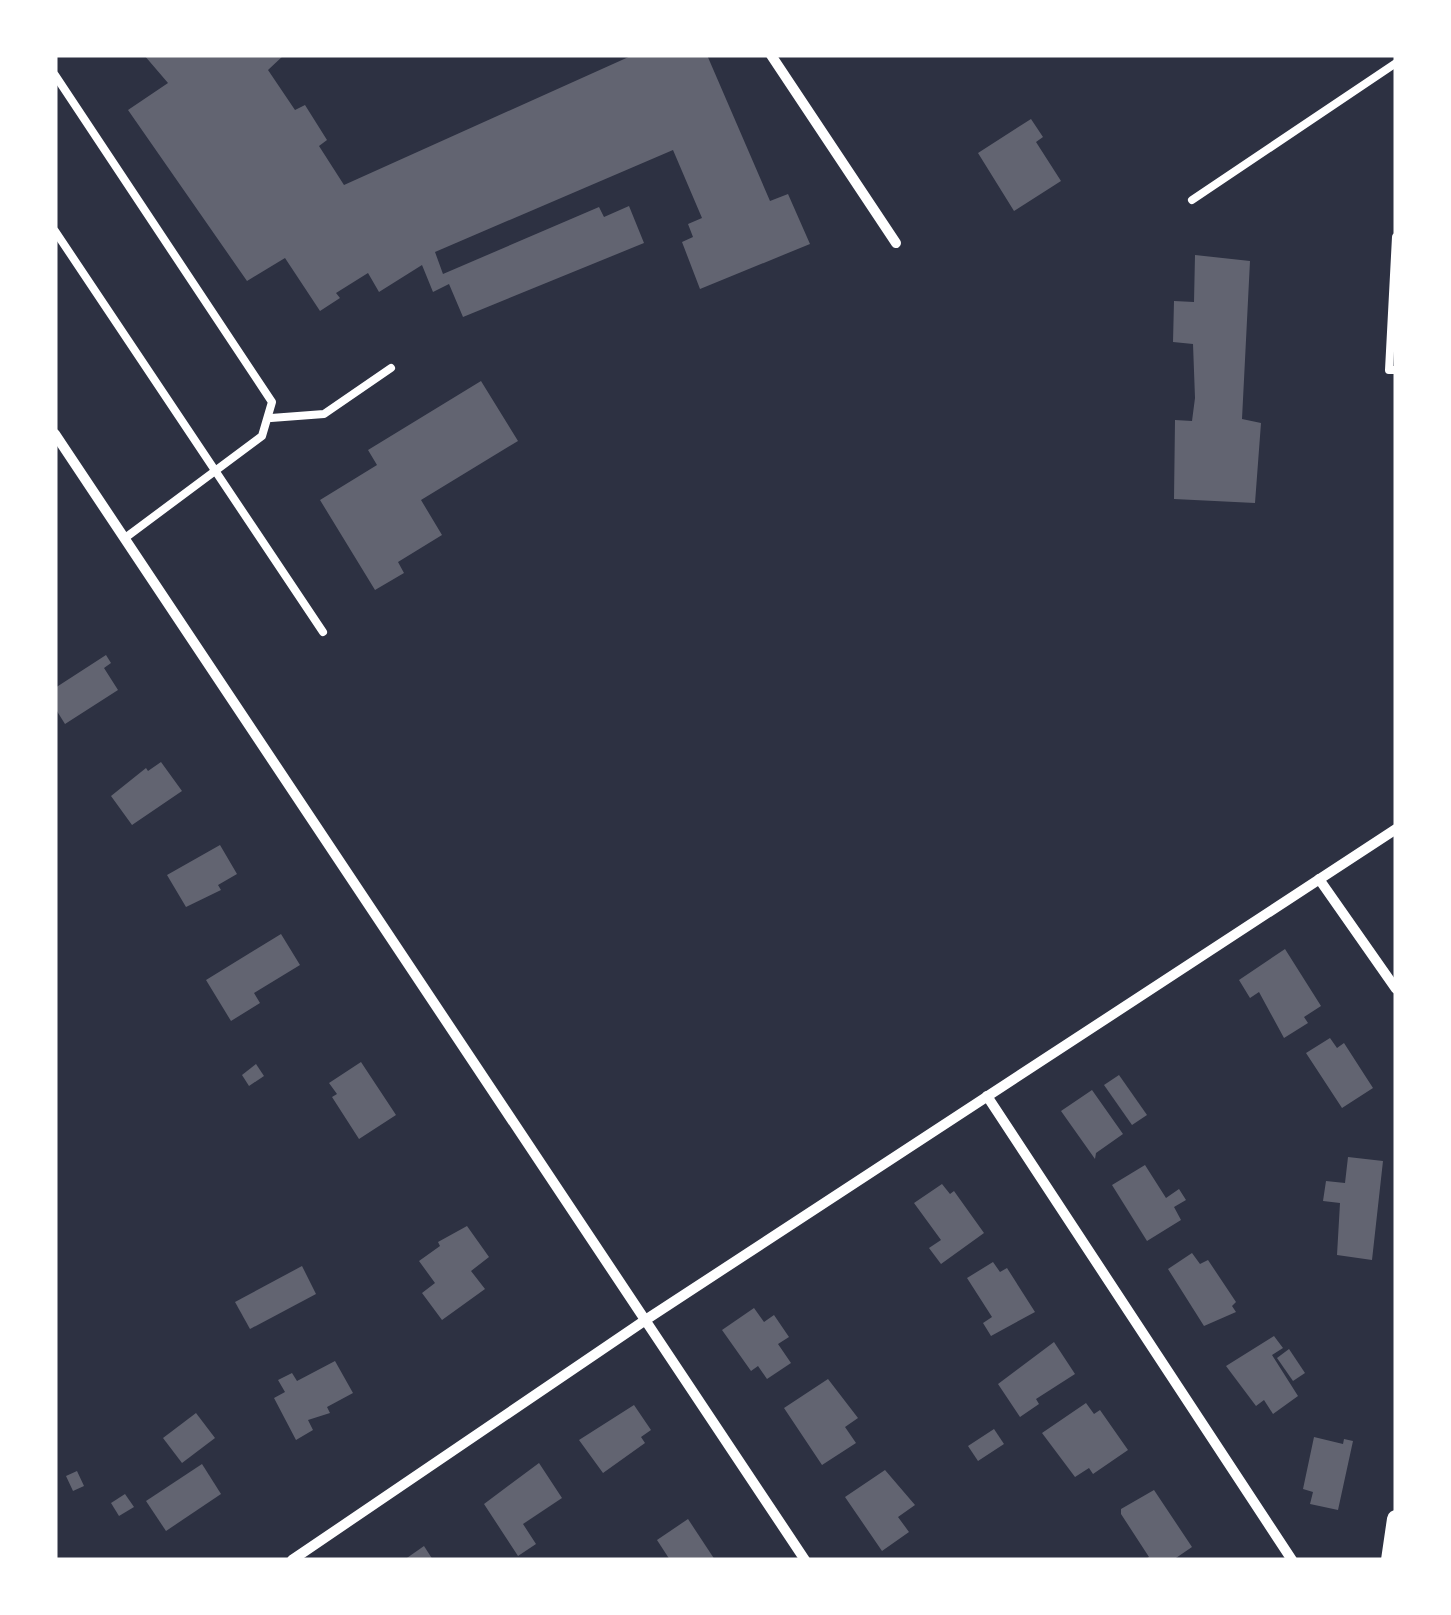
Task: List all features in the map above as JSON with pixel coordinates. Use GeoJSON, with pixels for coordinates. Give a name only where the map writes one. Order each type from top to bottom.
{"type":"FeatureCollection","features":[{"type":"Feature","properties":{"kind":"street"},"geometry":{"type":"LineString","coordinates":[[772,55],[896,243]]}},
{"type":"Feature","properties":{"kind":"street"},"geometry":{"type":"LineString","coordinates":[[55,434],[805,1560]]}},
{"type":"Feature","properties":{"kind":"street"},"geometry":{"type":"LineString","coordinates":[[292,1560],[307,1556],[647,1319],[1396,829]]}},
{"type":"Feature","properties":{"kind":"street"},"geometry":{"type":"LineString","coordinates":[[1318,880],[1396,989]]}},
{"type":"Feature","properties":{"kind":"street"},"geometry":{"type":"LineString","coordinates":[[987,1096],[1292,1560]]}},
{"type":"Feature","properties":{"kind":"street"},"geometry":{"type":"LineString","coordinates":[[1390,1560],[1396,1519]]}},
{"type":"Feature","properties":{"kind":"lane"},"geometry":{"type":"LineString","coordinates":[[1192,200],[1396,63]]}},
{"type":"Feature","properties":{"kind":"lane"},"geometry":{"type":"LineString","coordinates":[[55,75],[272,402],[271,418],[262,436],[124,538]]}},
{"type":"Feature","properties":{"kind":"lane"},"geometry":{"type":"LineString","coordinates":[[55,231],[323,632]]}},
{"type":"Feature","properties":{"kind":"lane"},"geometry":{"type":"LineString","coordinates":[[1396,237],[1388,370],[1396,370]]}},
{"type":"Feature","properties":{"kind":"lane"},"geometry":{"type":"LineString","coordinates":[[271,418],[324,414],[391,368]]}},
{"type":"Feature","properties":{"kind":"building"},"geometry":{"type":"Polygon","coordinates":[[[144,55],[284,55],[268,70],[295,110],[305,105],[327,140],[319,146],[344,185],[633,55],[707,55],[770,201],[788,194],[810,244],[700,289],[682,242],[693,237],[688,224],[702,218],[673,150],[435,252],[443,274],[599,207],[604,217],[629,206],[644,243],[463,317],[449,284],[433,292],[422,265],[379,292],[368,273],[336,293],[340,298],[320,311],[285,258],[247,281],[128,110],[168,83],[144,55]]]}},
{"type":"Feature","properties":{"kind":"building"},"geometry":{"type":"Polygon","coordinates":[[[1031,119],[1043,137],[1036,142],[1061,181],[1014,211],[978,153],[1031,119]]]}},
{"type":"Feature","properties":{"kind":"building"},"geometry":{"type":"Polygon","coordinates":[[[1195,255],[1250,261],[1242,419],[1261,423],[1255,503],[1174,499],[1175,420],[1192,421],[1195,398],[1193,344],[1173,342],[1174,301],[1194,302],[1195,255]]]}},
{"type":"Feature","properties":{"kind":"building"},"geometry":{"type":"Polygon","coordinates":[[[481,381],[518,441],[421,500],[442,535],[398,562],[404,573],[375,590],[320,500],[377,465],[368,450],[481,381]]]}},
{"type":"Feature","properties":{"kind":"building"},"geometry":{"type":"Polygon","coordinates":[[[106,655],[111,663],[104,668],[118,690],[65,724],[55,708],[55,688],[106,655]]]}},
{"type":"Feature","properties":{"kind":"building"},"geometry":{"type":"Polygon","coordinates":[[[161,762],[182,791],[132,825],[111,796],[146,768],[148,771],[161,762]]]}},
{"type":"Feature","properties":{"kind":"building"},"geometry":{"type":"Polygon","coordinates":[[[220,845],[237,874],[218,885],[221,890],[186,907],[167,875],[220,845]]]}},
{"type":"Feature","properties":{"kind":"building"},"geometry":{"type":"Polygon","coordinates":[[[281,934],[300,965],[254,993],[260,1003],[231,1021],[206,980],[281,934]]]}},
{"type":"Feature","properties":{"kind":"building"},"geometry":{"type":"Polygon","coordinates":[[[1285,949],[1321,1006],[1304,1017],[1308,1023],[1284,1038],[1259,992],[1250,998],[1239,980],[1285,949]]]}},
{"type":"Feature","properties":{"kind":"building"},"geometry":{"type":"Polygon","coordinates":[[[1330,1038],[1337,1048],[1344,1043],[1373,1088],[1342,1108],[1306,1053],[1330,1038]]]}},
{"type":"Feature","properties":{"kind":"building"},"geometry":{"type":"Polygon","coordinates":[[[361,1062],[396,1115],[359,1139],[332,1097],[337,1094],[329,1083],[361,1062]]]}},
{"type":"Feature","properties":{"kind":"building"},"geometry":{"type":"Polygon","coordinates":[[[256,1064],[264,1076],[249,1086],[242,1075],[256,1064]]]}},
{"type":"Feature","properties":{"kind":"building"},"geometry":{"type":"Polygon","coordinates":[[[1119,1075],[1147,1115],[1132,1125],[1104,1085],[1119,1075]]]}},
{"type":"Feature","properties":{"kind":"building"},"geometry":{"type":"Polygon","coordinates":[[[1092,1090],[1123,1134],[1096,1153],[1095,1159],[1061,1111],[1092,1090]]]}},
{"type":"Feature","properties":{"kind":"building"},"geometry":{"type":"Polygon","coordinates":[[[1348,1157],[1383,1161],[1372,1260],[1337,1255],[1340,1203],[1323,1201],[1326,1181],[1345,1183],[1348,1157]]]}},
{"type":"Feature","properties":{"kind":"building"},"geometry":{"type":"Polygon","coordinates":[[[1145,1165],[1166,1198],[1179,1189],[1186,1200],[1174,1207],[1181,1220],[1147,1241],[1112,1185],[1145,1165]]]}},
{"type":"Feature","properties":{"kind":"building"},"geometry":{"type":"Polygon","coordinates":[[[942,1184],[950,1194],[954,1191],[984,1233],[941,1264],[929,1248],[941,1240],[914,1203],[942,1184]]]}},
{"type":"Feature","properties":{"kind":"building"},"geometry":{"type":"Polygon","coordinates":[[[467,1226],[489,1257],[471,1271],[485,1289],[442,1320],[422,1293],[435,1283],[419,1261],[440,1246],[438,1242],[467,1226]]]}},
{"type":"Feature","properties":{"kind":"building"},"geometry":{"type":"Polygon","coordinates":[[[1192,1253],[1200,1264],[1208,1260],[1236,1302],[1232,1306],[1236,1312],[1204,1326],[1168,1269],[1192,1253]]]}},
{"type":"Feature","properties":{"kind":"building"},"geometry":{"type":"Polygon","coordinates":[[[993,1262],[1000,1272],[1007,1268],[1035,1312],[991,1336],[983,1323],[992,1317],[967,1278],[993,1262]]]}},
{"type":"Feature","properties":{"kind":"building"},"geometry":{"type":"Polygon","coordinates":[[[302,1266],[316,1294],[250,1329],[235,1302],[302,1266]]]}},
{"type":"Feature","properties":{"kind":"building"},"geometry":{"type":"Polygon","coordinates":[[[754,1308],[764,1322],[774,1315],[789,1337],[778,1344],[791,1363],[767,1379],[758,1366],[751,1371],[722,1330],[754,1308]]]}},
{"type":"Feature","properties":{"kind":"building"},"geometry":{"type":"Polygon","coordinates":[[[1274,1336],[1283,1348],[1272,1355],[1298,1396],[1273,1414],[1264,1400],[1256,1406],[1226,1366],[1274,1336]]]}},
{"type":"Feature","properties":{"kind":"building"},"geometry":{"type":"Polygon","coordinates":[[[1054,1342],[1075,1374],[1036,1399],[1039,1404],[1020,1417],[998,1384],[1054,1342]]]}},
{"type":"Feature","properties":{"kind":"building"},"geometry":{"type":"Polygon","coordinates":[[[1289,1349],[1305,1373],[1293,1381],[1277,1358],[1289,1349]]]}},
{"type":"Feature","properties":{"kind":"building"},"geometry":{"type":"Polygon","coordinates":[[[335,1361],[353,1393],[327,1407],[330,1413],[308,1420],[313,1430],[296,1440],[274,1398],[285,1392],[278,1380],[292,1373],[297,1381],[335,1361]]]}},
{"type":"Feature","properties":{"kind":"building"},"geometry":{"type":"Polygon","coordinates":[[[828,1379],[858,1418],[845,1427],[856,1443],[822,1465],[784,1408],[828,1379]]]}},
{"type":"Feature","properties":{"kind":"building"},"geometry":{"type":"Polygon","coordinates":[[[1086,1403],[1094,1414],[1100,1410],[1128,1450],[1093,1474],[1089,1468],[1075,1477],[1042,1433],[1086,1403]]]}},
{"type":"Feature","properties":{"kind":"building"},"geometry":{"type":"Polygon","coordinates":[[[634,1405],[651,1430],[641,1437],[645,1443],[603,1473],[579,1440],[634,1405]]]}},
{"type":"Feature","properties":{"kind":"building"},"geometry":{"type":"Polygon","coordinates":[[[196,1413],[215,1438],[182,1463],[163,1438],[196,1413]]]}},
{"type":"Feature","properties":{"kind":"building"},"geometry":{"type":"Polygon","coordinates":[[[994,1429],[1004,1444],[978,1461],[968,1446],[994,1429]]]}},
{"type":"Feature","properties":{"kind":"building"},"geometry":{"type":"Polygon","coordinates":[[[1314,1437],[1343,1444],[1344,1439],[1353,1441],[1338,1510],[1310,1504],[1313,1492],[1303,1489],[1314,1437]]]}},
{"type":"Feature","properties":{"kind":"building"},"geometry":{"type":"Polygon","coordinates":[[[539,1463],[562,1498],[523,1524],[536,1544],[518,1556],[484,1504],[539,1463]]]}},
{"type":"Feature","properties":{"kind":"building"},"geometry":{"type":"Polygon","coordinates":[[[202,1464],[221,1494],[166,1531],[146,1501],[202,1464]]]}},
{"type":"Feature","properties":{"kind":"building"},"geometry":{"type":"Polygon","coordinates":[[[885,1470],[915,1505],[898,1517],[909,1532],[882,1551],[845,1497],[885,1470]]]}},
{"type":"Feature","properties":{"kind":"building"},"geometry":{"type":"Polygon","coordinates":[[[77,1471],[84,1486],[73,1491],[66,1476],[77,1471]]]}},
{"type":"Feature","properties":{"kind":"building"},"geometry":{"type":"Polygon","coordinates":[[[1154,1490],[1192,1547],[1173,1560],[1144,1560],[1149,1557],[1121,1514],[1121,1509],[1154,1490]]]}},
{"type":"Feature","properties":{"kind":"building"},"geometry":{"type":"Polygon","coordinates":[[[125,1494],[134,1507],[119,1516],[111,1503],[125,1494]]]}},
{"type":"Feature","properties":{"kind":"building"},"geometry":{"type":"Polygon","coordinates":[[[688,1519],[715,1560],[670,1560],[657,1540],[688,1519]]]}},
{"type":"Feature","properties":{"kind":"building"},"geometry":{"type":"Polygon","coordinates":[[[424,1546],[433,1560],[404,1560],[424,1546]]]}}]}
